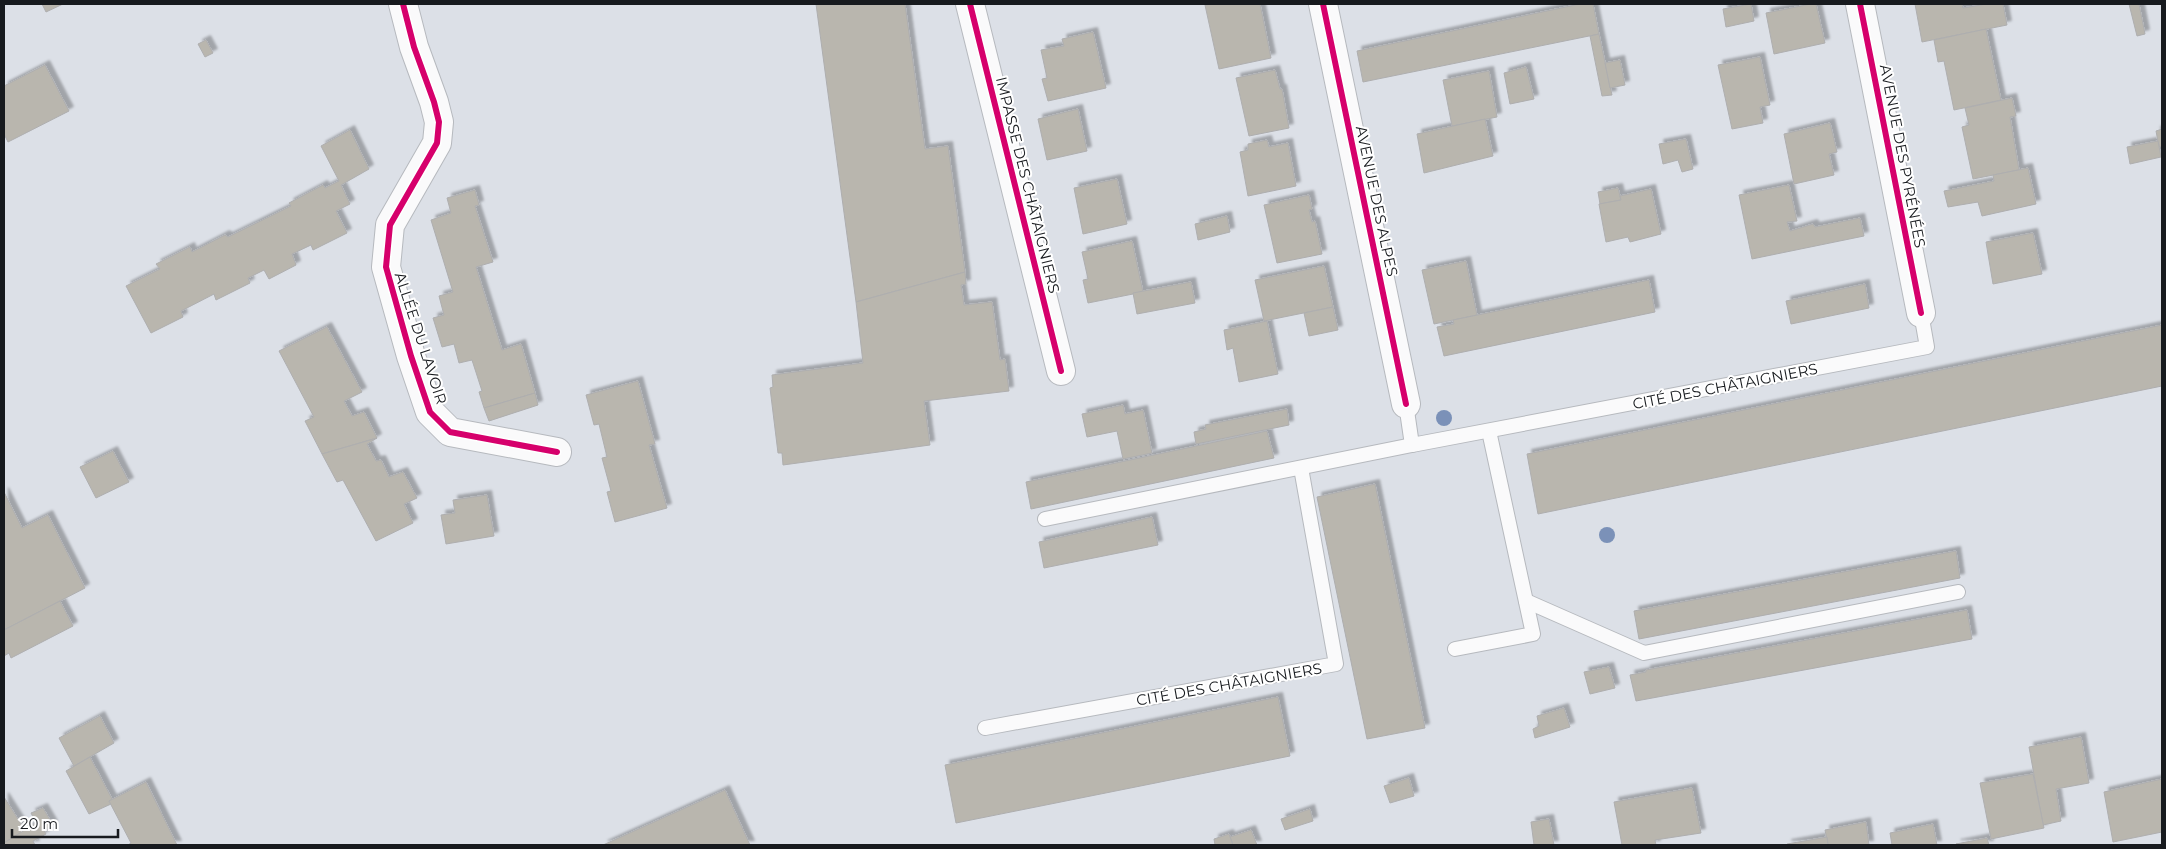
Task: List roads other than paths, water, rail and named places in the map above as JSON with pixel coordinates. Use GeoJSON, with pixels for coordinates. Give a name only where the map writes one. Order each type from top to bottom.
{"type":"FeatureCollection","features":[{"type":"Feature","properties":{"kind":"street","name":"ALLÉE DU LAVOIR"},"geometry":{"type":"LineString","coordinates":[[403,4],[414,47],[434,102],[438,122],[437,143],[390,225],[386,267],[411,356],[430,412],[450,432],[557,452]]}},
{"type":"Feature","properties":{"kind":"street","name":"IMPASSE DES CHÂTAIGNIERS"},"geometry":{"type":"LineString","coordinates":[[970,4],[1061,371]]}},
{"type":"Feature","properties":{"kind":"street","name":"AVENUE DES ALPES"},"geometry":{"type":"LineString","coordinates":[[1323,4],[1406,404]]}},
{"type":"Feature","properties":{"kind":"street","name":"AVENUE DES PYRÉNÉES"},"geometry":{"type":"LineString","coordinates":[[1860,4],[1920,313]]}},
{"type":"Feature","properties":{"kind":"lane","name":"CITÉ DES CHÂTAIGNIERS"},"geometry":{"type":"LineString","coordinates":[[1045,519],[1412,445],[1927,347],[1920,313]]}},
{"type":"Feature","properties":{"kind":"lane"},"geometry":{"type":"LineString","coordinates":[[1406,404],[1412,445]]}},
{"type":"Feature","properties":{"kind":"lane"},"geometry":{"type":"LineString","coordinates":[[1455,649],[1533,634],[1489,430]]}},
{"type":"Feature","properties":{"kind":"lane","name":"CITÉ DES CHÂTAIGNIERS"},"geometry":{"type":"LineString","coordinates":[[985,728],[1336,664],[1301,468]]}},
{"type":"Feature","properties":{"kind":"lane"},"geometry":{"type":"LineString","coordinates":[[1526,601],[1644,653],[1958,592]]}}]}
